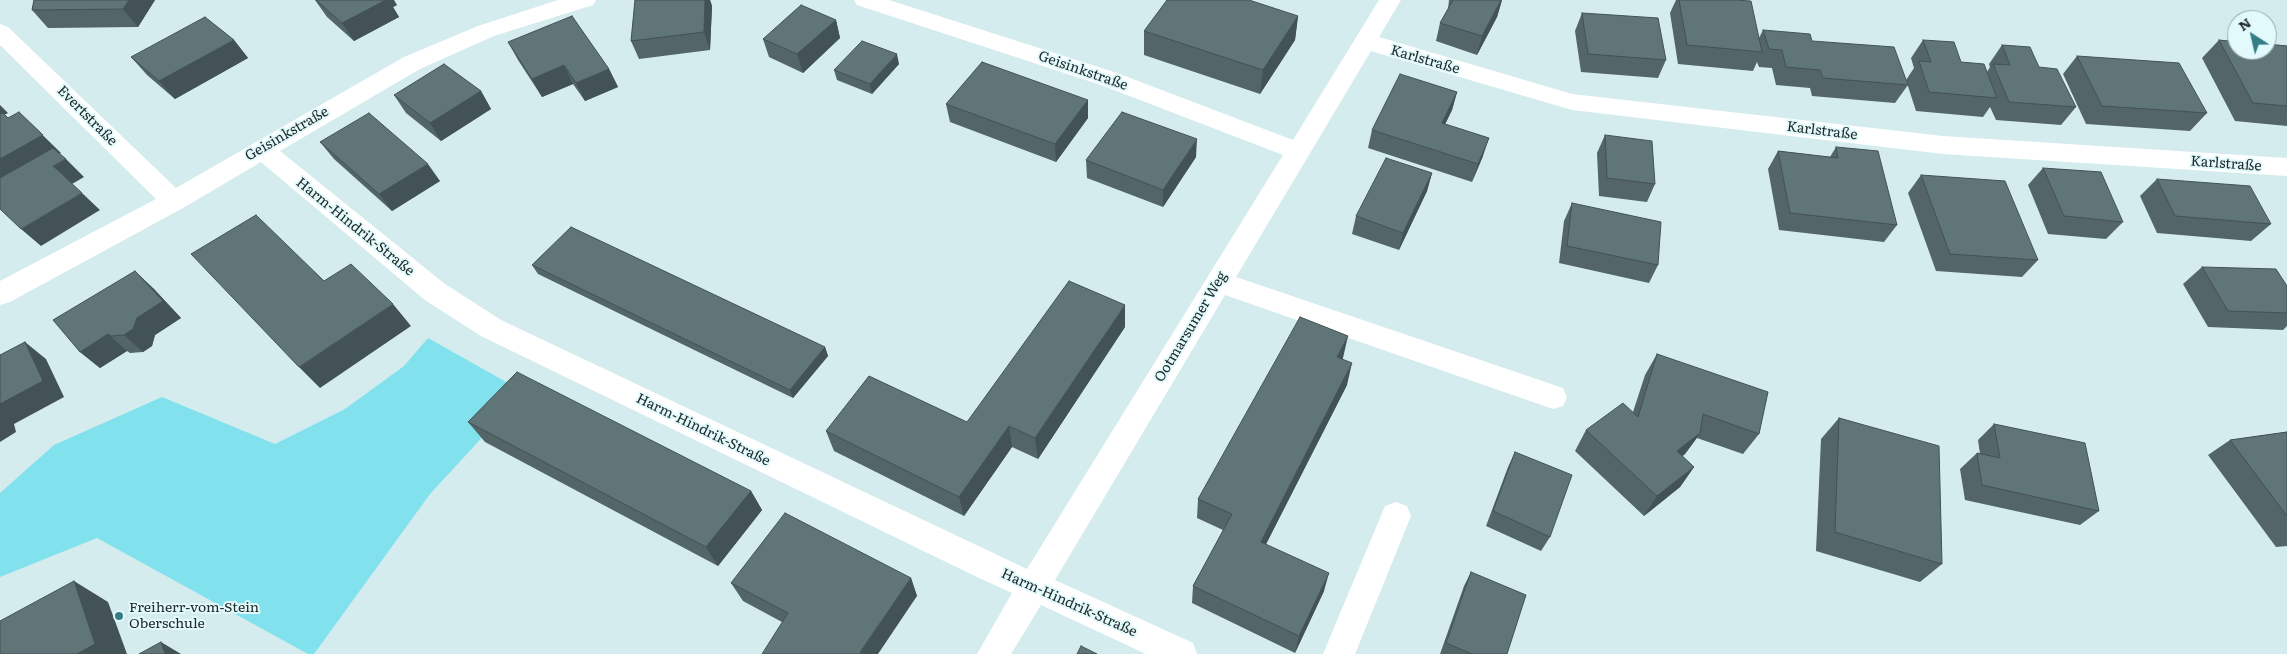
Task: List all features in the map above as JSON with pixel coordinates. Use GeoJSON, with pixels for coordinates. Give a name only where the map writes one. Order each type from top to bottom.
{"type":"FeatureCollection","features":[{"type":"Feature","properties":{"kind":"street","name":"Geisinkstraße"},"geometry":{"type":"LineString","coordinates":[[0,294],[174,201],[412,63],[486,31],[552,8],[585,0]]}},
{"type":"Feature","properties":{"kind":"street","name":"Geisinkstraße"},"geometry":{"type":"LineString","coordinates":[[865,0],[1109,79],[1297,151]]}},
{"type":"Feature","properties":{"kind":"street","name":"Ootmarsumer Weg"},"geometry":{"type":"LineString","coordinates":[[993,654],[1390,0]]}},
{"type":"Feature","properties":{"kind":"street","name":"Evertstraße"},"geometry":{"type":"LineString","coordinates":[[0,32],[174,201]]}},
{"type":"Feature","properties":{"kind":"street","name":"Karlstraße"},"geometry":{"type":"LineString","coordinates":[[1366,41],[1397,52],[1572,102],[1943,145],[2287,168]]}},
{"type":"Feature","properties":{"kind":"street","name":"Harm-Hindrik-Straße"},"geometry":{"type":"LineString","coordinates":[[261,149],[435,292],[491,328],[1034,587],[1084,608],[1181,654]]}},
{"type":"Feature","properties":{"kind":"street"},"geometry":{"type":"LineString","coordinates":[[1218,282],[1553,396]]}},
{"type":"Feature","properties":{"kind":"street"},"geometry":{"type":"LineString","coordinates":[[1340,654],[1396,516]]}},
{"type":"Feature","properties":{"kind":"shaded area"},"geometry":{"type":"Polygon","coordinates":[[[428,338],[524,392],[430,494],[314,654],[308,654],[97,538],[0,577],[0,493],[54,445],[162,397],[275,444],[345,409],[404,366],[428,338]]]}},
{"type":"Feature","properties":{"kind":"building"},"geometry":{"type":"Polygon","coordinates":[[[34,0],[129,0],[123,9],[32,10],[34,0]]]}},
{"type":"Feature","properties":{"kind":"building"},"geometry":{"type":"Polygon","coordinates":[[[316,0],[386,0],[342,23],[316,0]]]}},
{"type":"Feature","properties":{"kind":"building"},"geometry":{"type":"Polygon","coordinates":[[[635,0],[705,0],[704,32],[631,41],[635,0]]]}},
{"type":"Feature","properties":{"kind":"building"},"geometry":{"type":"Polygon","coordinates":[[[1167,0],[1249,0],[1298,16],[1263,70],[1144,31],[1167,0]]]}},
{"type":"Feature","properties":{"kind":"building"},"geometry":{"type":"Polygon","coordinates":[[[1453,0],[1501,0],[1482,36],[1440,23],[1453,0]]]}},
{"type":"Feature","properties":{"kind":"building"},"geometry":{"type":"Polygon","coordinates":[[[1679,0],[1751,1],[1762,52],[1687,45],[1679,0]]]}},
{"type":"Feature","properties":{"kind":"building"},"geometry":{"type":"Polygon","coordinates":[[[801,5],[836,20],[797,54],[763,39],[801,5]]]}},
{"type":"Feature","properties":{"kind":"building"},"geometry":{"type":"Polygon","coordinates":[[[1582,13],[1658,18],[1666,60],[1588,54],[1582,13]]]}},
{"type":"Feature","properties":{"kind":"building"},"geometry":{"type":"Polygon","coordinates":[[[572,16],[609,69],[576,83],[564,65],[532,79],[508,42],[572,16]]]}},
{"type":"Feature","properties":{"kind":"building"},"geometry":{"type":"Polygon","coordinates":[[[205,17],[234,40],[159,81],[131,57],[205,17]]]}},
{"type":"Feature","properties":{"kind":"building"},"geometry":{"type":"Polygon","coordinates":[[[1763,30],[1810,34],[1812,41],[1894,47],[1908,85],[1823,78],[1820,70],[1786,67],[1782,50],[1769,49],[1763,30]]]}},
{"type":"Feature","properties":{"kind":"building"},"geometry":{"type":"Polygon","coordinates":[[[1923,40],[1954,42],[1961,62],[1984,64],[1997,98],[1929,92],[1919,61],[1931,62],[1923,40]]]}},
{"type":"Feature","properties":{"kind":"building"},"geometry":{"type":"Polygon","coordinates":[[[2219,40],[2227,41],[2227,55],[2219,40]]]}},
{"type":"Feature","properties":{"kind":"building"},"geometry":{"type":"Polygon","coordinates":[[[862,41],[897,54],[870,84],[834,70],[862,41]]]}},
{"type":"Feature","properties":{"kind":"building"},"geometry":{"type":"Polygon","coordinates":[[[2002,45],[2030,47],[2039,67],[2057,69],[2076,107],[2009,102],[1993,64],[2010,65],[2002,45]]]}},
{"type":"Feature","properties":{"kind":"building"},"geometry":{"type":"Polygon","coordinates":[[[2277,45],[2287,46],[2287,106],[2253,103],[2230,60],[2277,60],[2277,45]]]}},
{"type":"Feature","properties":{"kind":"building"},"geometry":{"type":"Polygon","coordinates":[[[2077,56],[2179,63],[2207,113],[2102,106],[2077,56]]]}},
{"type":"Feature","properties":{"kind":"building"},"geometry":{"type":"Polygon","coordinates":[[[982,62],[1088,100],[1055,144],[946,104],[982,62]]]}},
{"type":"Feature","properties":{"kind":"building"},"geometry":{"type":"Polygon","coordinates":[[[444,64],[481,91],[430,123],[394,95],[444,64]]]}},
{"type":"Feature","properties":{"kind":"building"},"geometry":{"type":"Polygon","coordinates":[[[1400,74],[1457,92],[1442,123],[1489,138],[1478,164],[1372,130],[1400,74]]]}},
{"type":"Feature","properties":{"kind":"building"},"geometry":{"type":"Polygon","coordinates":[[[19,112],[43,135],[0,159],[0,114],[3,113],[8,118],[19,112]]]}},
{"type":"Feature","properties":{"kind":"building"},"geometry":{"type":"Polygon","coordinates":[[[1122,112],[1197,139],[1163,190],[1086,160],[1122,112]]]}},
{"type":"Feature","properties":{"kind":"building"},"geometry":{"type":"Polygon","coordinates":[[[369,113],[428,164],[379,194],[320,142],[369,113]]]}},
{"type":"Feature","properties":{"kind":"building"},"geometry":{"type":"Polygon","coordinates":[[[1605,135],[1652,141],[1655,184],[1607,178],[1605,135]]]}},
{"type":"Feature","properties":{"kind":"building"},"geometry":{"type":"Polygon","coordinates":[[[1836,147],[1878,151],[1897,225],[1790,213],[1778,151],[1838,158],[1836,147]]]}},
{"type":"Feature","properties":{"kind":"building"},"geometry":{"type":"Polygon","coordinates":[[[53,148],[66,159],[53,166],[82,193],[21,229],[0,209],[0,178],[53,148]]]}},
{"type":"Feature","properties":{"kind":"building"},"geometry":{"type":"Polygon","coordinates":[[[1386,158],[1432,173],[1403,233],[1356,216],[1386,158]]]}},
{"type":"Feature","properties":{"kind":"building"},"geometry":{"type":"Polygon","coordinates":[[[2043,168],[2101,172],[2123,222],[2064,216],[2043,168]]]}},
{"type":"Feature","properties":{"kind":"building"},"geometry":{"type":"Polygon","coordinates":[[[1921,175],[2005,181],[2038,260],[1950,254],[1921,175]]]}},
{"type":"Feature","properties":{"kind":"building"},"geometry":{"type":"Polygon","coordinates":[[[2157,179],[2250,186],[2271,224],[2175,216],[2157,179]]]}},
{"type":"Feature","properties":{"kind":"building"},"geometry":{"type":"Polygon","coordinates":[[[1572,203],[1661,222],[1658,265],[1567,246],[1572,203]]]}},
{"type":"Feature","properties":{"kind":"building"},"geometry":{"type":"Polygon","coordinates":[[[256,215],[324,281],[351,264],[393,304],[299,367],[191,254],[256,215]]]}},
{"type":"Feature","properties":{"kind":"building"},"geometry":{"type":"Polygon","coordinates":[[[571,227],[825,347],[790,390],[532,265],[571,227]]]}},
{"type":"Feature","properties":{"kind":"building"},"geometry":{"type":"Polygon","coordinates":[[[2202,267],[2276,269],[2287,286],[2287,313],[2228,311],[2202,267]]]}},
{"type":"Feature","properties":{"kind":"building"},"geometry":{"type":"Polygon","coordinates":[[[135,271],[163,301],[137,318],[133,329],[124,335],[111,336],[108,334],[80,352],[53,320],[135,271]]]}},
{"type":"Feature","properties":{"kind":"building"},"geometry":{"type":"Polygon","coordinates":[[[1069,281],[1125,305],[1035,438],[1009,426],[959,497],[826,431],[869,376],[967,422],[1069,281]]]}},
{"type":"Feature","properties":{"kind":"building"},"geometry":{"type":"Polygon","coordinates":[[[1300,317],[1348,336],[1337,357],[1352,363],[1261,542],[1329,573],[1299,636],[1193,586],[1232,514],[1198,499],[1300,317]]]}},
{"type":"Feature","properties":{"kind":"building"},"geometry":{"type":"Polygon","coordinates":[[[25,342],[43,381],[0,404],[0,355],[25,342]]]}},
{"type":"Feature","properties":{"kind":"building"},"geometry":{"type":"Polygon","coordinates":[[[1657,354],[1768,392],[1759,434],[1703,414],[1700,433],[1677,451],[1694,467],[1657,496],[1586,430],[1623,403],[1638,417],[1657,354]]]}},
{"type":"Feature","properties":{"kind":"building"},"geometry":{"type":"Polygon","coordinates":[[[517,372],[751,491],[706,547],[468,422],[517,372]]]}},
{"type":"Feature","properties":{"kind":"building"},"geometry":{"type":"Polygon","coordinates":[[[1839,418],[1939,446],[1942,564],[1835,532],[1839,418]]]}},
{"type":"Feature","properties":{"kind":"building"},"geometry":{"type":"Polygon","coordinates":[[[1994,424],[2085,443],[2099,511],[1982,485],[1977,453],[2000,458],[1994,424]]]}},
{"type":"Feature","properties":{"kind":"building"},"geometry":{"type":"Polygon","coordinates":[[[2287,432],[2287,516],[2230,440],[2287,432]]]}},
{"type":"Feature","properties":{"kind":"building"},"geometry":{"type":"Polygon","coordinates":[[[1515,452],[1572,475],[1550,537],[1493,511],[1515,452]]]}},
{"type":"Feature","properties":{"kind":"building"},"geometry":{"type":"Polygon","coordinates":[[[785,513],[911,578],[860,652],[864,654],[762,654],[788,613],[731,583],[785,513]]]}},
{"type":"Feature","properties":{"kind":"building"},"geometry":{"type":"Polygon","coordinates":[[[1471,572],[1526,595],[1507,654],[1472,654],[1446,643],[1471,572]]]}},
{"type":"Feature","properties":{"kind":"building"},"geometry":{"type":"Polygon","coordinates":[[[74,581],[95,644],[77,654],[0,654],[0,621],[74,581]]]}},
{"type":"Feature","properties":{"kind":"building"},"geometry":{"type":"Polygon","coordinates":[[[161,642],[165,654],[139,654],[161,642]]]}},
{"type":"Feature","properties":{"kind":"building"},"geometry":{"type":"Polygon","coordinates":[[[1081,646],[1097,654],[1077,654],[1081,646]]]}},
{"type":"Feature","properties":{"kind":"place","name":"Freiherr-vom-Stein Oberschule"},"geometry":{"type":"Point","coordinates":[119,616]}}]}
